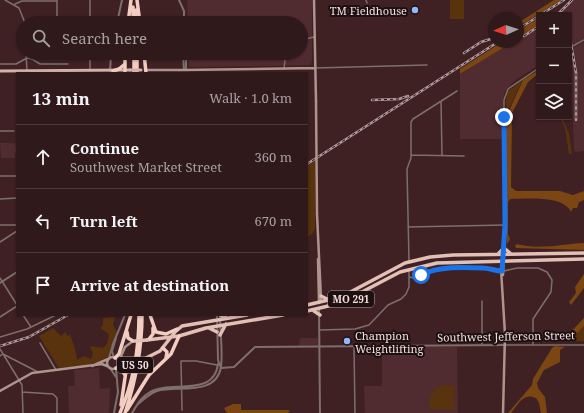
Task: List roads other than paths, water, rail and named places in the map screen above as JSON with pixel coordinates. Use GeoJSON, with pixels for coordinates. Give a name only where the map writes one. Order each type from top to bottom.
{"type":"FeatureCollection","features":[{"type":"Feature","properties":{"kind":"highway"},"geometry":{"type":"LineString","coordinates":[[129,16],[132,0]]}},
{"type":"Feature","properties":{"kind":"highway"},"geometry":{"type":"LineString","coordinates":[[132,0],[134,16]]}},
{"type":"Feature","properties":{"kind":"highway"},"geometry":{"type":"LineString","coordinates":[[135,16],[136,0]]}},
{"type":"Feature","properties":{"kind":"highway"},"geometry":{"type":"LineString","coordinates":[[136,0],[139,16]]}},
{"type":"Feature","properties":{"kind":"highway"},"geometry":{"type":"LineString","coordinates":[[136,60],[137,72]]}},
{"type":"Feature","properties":{"kind":"highway"},"geometry":{"type":"LineString","coordinates":[[145,60],[146,71]]}},
{"type":"Feature","properties":{"kind":"highway"},"geometry":{"type":"LineString","coordinates":[[111,72],[122,67],[125,63]]}},
{"type":"Feature","properties":{"kind":"highway"},"geometry":{"type":"LineString","coordinates":[[125,63],[125,72]]}},
{"type":"Feature","properties":{"kind":"highway"},"geometry":{"type":"LineString","coordinates":[[498,254],[504,248],[511,254]]}},
{"type":"Feature","properties":{"kind":"highway","name":"MO 291"},"geometry":{"type":"LineString","coordinates":[[308,305],[349,294],[384,273],[409,262],[440,255],[584,253]]}},
{"type":"Feature","properties":{"kind":"highway","name":"MO 291"},"geometry":{"type":"LineString","coordinates":[[308,311],[346,301],[392,276],[409,269],[444,262],[495,260],[503,263],[510,260],[584,259]]}},
{"type":"Feature","properties":{"kind":"highway"},"geometry":{"type":"LineString","coordinates":[[321,296],[330,300]]}},
{"type":"Feature","properties":{"kind":"highway"},"geometry":{"type":"LineString","coordinates":[[313,310],[320,315]]}},
{"type":"Feature","properties":{"kind":"highway"},"geometry":{"type":"LineString","coordinates":[[114,358],[119,354],[131,316]]}},
{"type":"Feature","properties":{"kind":"highway","name":"US 50"},"geometry":{"type":"LineString","coordinates":[[120,413],[134,374],[139,339],[140,316]]}},
{"type":"Feature","properties":{"kind":"highway","name":"US 50"},"geometry":{"type":"LineString","coordinates":[[125,413],[133,388],[139,358],[140,316]]}},
{"type":"Feature","properties":{"kind":"highway"},"geometry":{"type":"LineString","coordinates":[[148,340],[153,334],[150,316]]}},
{"type":"Feature","properties":{"kind":"highway"},"geometry":{"type":"LineString","coordinates":[[217,321],[219,316]]}},
{"type":"Feature","properties":{"kind":"highway"},"geometry":{"type":"LineString","coordinates":[[221,316],[228,319]]}},
{"type":"Feature","properties":{"kind":"highway"},"geometry":{"type":"LineString","coordinates":[[120,413],[124,394],[126,369],[132,364],[156,354],[182,326],[242,316]]}},
{"type":"Feature","properties":{"kind":"highway"},"geometry":{"type":"LineString","coordinates":[[127,329],[127,335],[134,341],[148,340],[179,336],[219,325],[277,316]]}},
{"type":"Feature","properties":{"kind":"highway"},"geometry":{"type":"LineString","coordinates":[[152,324],[156,332],[162,334],[177,330]]}},
{"type":"Feature","properties":{"kind":"highway"},"geometry":{"type":"LineString","coordinates":[[206,328],[214,329],[219,334],[226,324]]}},
{"type":"Feature","properties":{"kind":"highway"},"geometry":{"type":"LineString","coordinates":[[125,413],[149,375],[173,352],[179,336]]}},
{"type":"Feature","properties":{"kind":"highway"},"geometry":{"type":"LineString","coordinates":[[163,348],[167,351],[167,355],[163,362]]}},
{"type":"Feature","properties":{"kind":"highway"},"geometry":{"type":"LineString","coordinates":[[116,368],[122,370],[126,376]]}},
{"type":"Feature","properties":{"kind":"main road"},"geometry":{"type":"LineString","coordinates":[[314,0],[319,309]]}},
{"type":"Feature","properties":{"kind":"main road"},"geometry":{"type":"LineString","coordinates":[[0,71],[90,70],[125,72],[130,70],[137,72],[316,68]]}},
{"type":"Feature","properties":{"kind":"main road"},"geometry":{"type":"LineString","coordinates":[[503,413],[505,345],[502,276],[504,254]]}},
{"type":"Feature","properties":{"kind":"main road"},"geometry":{"type":"LineString","coordinates":[[318,259],[321,296],[319,303]]}},
{"type":"Feature","properties":{"kind":"main road"},"geometry":{"type":"LineString","coordinates":[[0,391],[28,374],[38,372],[103,364],[108,367],[116,368],[125,347],[134,341]]}},
{"type":"Feature","properties":{"kind":"main road"},"geometry":{"type":"LineString","coordinates":[[92,366],[114,358],[125,365],[132,364]]}},
{"type":"Feature","properties":{"kind":"main road"},"geometry":{"type":"LineString","coordinates":[[108,359],[108,367]]}},
{"type":"Feature","properties":{"kind":"street"},"geometry":{"type":"LineString","coordinates":[[5,0],[15,4],[23,13],[24,16]]}},
{"type":"Feature","properties":{"kind":"street"},"geometry":{"type":"LineString","coordinates":[[15,4],[22,1],[56,0],[57,16]]}},
{"type":"Feature","properties":{"kind":"street"},"geometry":{"type":"LineString","coordinates":[[90,0],[90,16]]}},
{"type":"Feature","properties":{"kind":"street"},"geometry":{"type":"LineString","coordinates":[[119,16],[122,0]]}},
{"type":"Feature","properties":{"kind":"street"},"geometry":{"type":"LineString","coordinates":[[179,0],[184,11],[184,16]]}},
{"type":"Feature","properties":{"kind":"street"},"geometry":{"type":"LineString","coordinates":[[308,38],[315,37]]}},
{"type":"Feature","properties":{"kind":"street"},"geometry":{"type":"LineString","coordinates":[[572,46],[584,40]]}},
{"type":"Feature","properties":{"kind":"street"},"geometry":{"type":"LineString","coordinates":[[0,64],[16,64],[23,60]]}},
{"type":"Feature","properties":{"kind":"street"},"geometry":{"type":"LineString","coordinates":[[27,60],[27,70]]}},
{"type":"Feature","properties":{"kind":"street"},"geometry":{"type":"LineString","coordinates":[[31,60],[42,65],[68,64]]}},
{"type":"Feature","properties":{"kind":"street"},"geometry":{"type":"LineString","coordinates":[[90,60],[90,70]]}},
{"type":"Feature","properties":{"kind":"street"},"geometry":{"type":"LineString","coordinates":[[111,60],[111,72]]}},
{"type":"Feature","properties":{"kind":"street"},"geometry":{"type":"LineString","coordinates":[[184,60],[185,70]]}},
{"type":"Feature","properties":{"kind":"street"},"geometry":{"type":"LineString","coordinates":[[284,69],[285,60]]}},
{"type":"Feature","properties":{"kind":"street"},"geometry":{"type":"LineString","coordinates":[[316,68],[427,65]]}},
{"type":"Feature","properties":{"kind":"street"},"geometry":{"type":"LineString","coordinates":[[504,254],[504,100],[506,92],[513,85],[536,70]]}},
{"type":"Feature","properties":{"kind":"street"},"geometry":{"type":"LineString","coordinates":[[409,262],[407,169],[411,155],[411,121],[457,91]]}},
{"type":"Feature","properties":{"kind":"street"},"geometry":{"type":"LineString","coordinates":[[441,101],[442,155]]}},
{"type":"Feature","properties":{"kind":"street"},"geometry":{"type":"LineString","coordinates":[[0,131],[14,131]]}},
{"type":"Feature","properties":{"kind":"street"},"geometry":{"type":"LineString","coordinates":[[411,155],[464,156]]}},
{"type":"Feature","properties":{"kind":"street"},"geometry":{"type":"LineString","coordinates":[[0,176],[16,176]]}},
{"type":"Feature","properties":{"kind":"street"},"geometry":{"type":"LineString","coordinates":[[0,199],[16,198]]}},
{"type":"Feature","properties":{"kind":"street"},"geometry":{"type":"LineString","coordinates":[[0,225],[16,225]]}},
{"type":"Feature","properties":{"kind":"street"},"geometry":{"type":"LineString","coordinates":[[408,227],[505,225]]}},
{"type":"Feature","properties":{"kind":"street"},"geometry":{"type":"LineString","coordinates":[[0,242],[16,232]]}},
{"type":"Feature","properties":{"kind":"street"},"geometry":{"type":"LineString","coordinates":[[409,277],[415,278],[429,272],[449,268],[485,268],[503,271],[517,268],[538,268],[547,272],[552,280],[551,292],[533,319],[533,345]]}},
{"type":"Feature","properties":{"kind":"street"},"geometry":{"type":"LineString","coordinates":[[319,330],[359,329],[369,325],[388,305],[405,296],[408,289],[409,269]]}},
{"type":"Feature","properties":{"kind":"street"},"geometry":{"type":"LineString","coordinates":[[1,282],[16,273]]}},
{"type":"Feature","properties":{"kind":"street"},"geometry":{"type":"LineString","coordinates":[[0,278],[1,282],[16,304]]}},
{"type":"Feature","properties":{"kind":"street"},"geometry":{"type":"LineString","coordinates":[[482,301],[482,345]]}},
{"type":"Feature","properties":{"kind":"street"},"geometry":{"type":"LineString","coordinates":[[0,317],[16,307]]}},
{"type":"Feature","properties":{"kind":"street"},"geometry":{"type":"LineString","coordinates":[[319,309],[320,413]]}},
{"type":"Feature","properties":{"kind":"street"},"geometry":{"type":"LineString","coordinates":[[24,316],[30,327]]}},
{"type":"Feature","properties":{"kind":"street"},"geometry":{"type":"LineString","coordinates":[[0,337],[30,327],[54,316]]}},
{"type":"Feature","properties":{"kind":"street"},"geometry":{"type":"LineString","coordinates":[[108,359],[125,316]]}},
{"type":"Feature","properties":{"kind":"street"},"geometry":{"type":"LineString","coordinates":[[182,387],[203,387],[213,382],[217,376],[220,368],[219,325],[217,321]]}},
{"type":"Feature","properties":{"kind":"street"},"geometry":{"type":"LineString","coordinates":[[132,413],[136,406],[146,396],[158,390],[205,383],[214,376],[218,360],[219,334]]}},
{"type":"Feature","properties":{"kind":"street"},"geometry":{"type":"LineString","coordinates":[[114,358],[112,351],[116,337]]}},
{"type":"Feature","properties":{"kind":"street"},"geometry":{"type":"LineString","coordinates":[[40,343],[56,370]]}},
{"type":"Feature","properties":{"kind":"street","name":"Southwest Jefferson Street"},"geometry":{"type":"LineString","coordinates":[[220,368],[234,367],[255,348],[584,345]]}},
{"type":"Feature","properties":{"kind":"street"},"geometry":{"type":"LineString","coordinates":[[354,347],[354,413]]}},
{"type":"Feature","properties":{"kind":"street"},"geometry":{"type":"LineString","coordinates":[[0,349],[22,385],[23,413]]}},
{"type":"Feature","properties":{"kind":"street"},"geometry":{"type":"LineString","coordinates":[[3,354],[38,372]]}},
{"type":"Feature","properties":{"kind":"street"},"geometry":{"type":"LineString","coordinates":[[218,360],[220,368]]}},
{"type":"Feature","properties":{"kind":"street"},"geometry":{"type":"LineString","coordinates":[[182,410],[181,361],[196,361],[217,365]]}},
{"type":"Feature","properties":{"kind":"street"},"geometry":{"type":"LineString","coordinates":[[217,365],[217,376]]}},
{"type":"Feature","properties":{"kind":"street"},"geometry":{"type":"LineString","coordinates":[[108,367],[115,375],[118,386]]}},
{"type":"Feature","properties":{"kind":"street"},"geometry":{"type":"LineString","coordinates":[[114,413],[118,398],[116,368]]}},
{"type":"Feature","properties":{"kind":"street"},"geometry":{"type":"LineString","coordinates":[[22,392],[53,394],[57,398],[57,413]]}},
{"type":"Feature","properties":{"kind":"railway"},"geometry":{"type":"LineString","coordinates":[[545,12],[564,0]]}},
{"type":"Feature","properties":{"kind":"railway"},"geometry":{"type":"LineString","coordinates":[[560,12],[572,0]]}},
{"type":"Feature","properties":{"kind":"railway"},"geometry":{"type":"LineString","coordinates":[[524,25],[536,18]]}},
{"type":"Feature","properties":{"kind":"railway"},"geometry":{"type":"LineString","coordinates":[[524,36],[536,28]]}},
{"type":"Feature","properties":{"kind":"railway"},"geometry":{"type":"LineString","coordinates":[[464,53],[481,42],[488,40]]}},
{"type":"Feature","properties":{"kind":"railway"},"geometry":{"type":"LineString","coordinates":[[308,163],[489,48]]}},
{"type":"Feature","properties":{"kind":"railway"},"geometry":{"type":"LineString","coordinates":[[572,48],[576,73],[576,120]]}},
{"type":"Feature","properties":{"kind":"railway"},"geometry":{"type":"LineString","coordinates":[[372,100],[399,99],[408,96]]}},
{"type":"Feature","properties":{"kind":"railway"},"geometry":{"type":"LineString","coordinates":[[0,346],[29,337],[66,316]]}},
{"type":"Feature","properties":{"kind":"place","name":"TM Fieldhouse"},"geometry":{"type":"Point","coordinates":[415,10]}},
{"type":"Feature","properties":{"kind":"place","name":"Champion Weightlifting"},"geometry":{"type":"Point","coordinates":[347,341]}}]}
